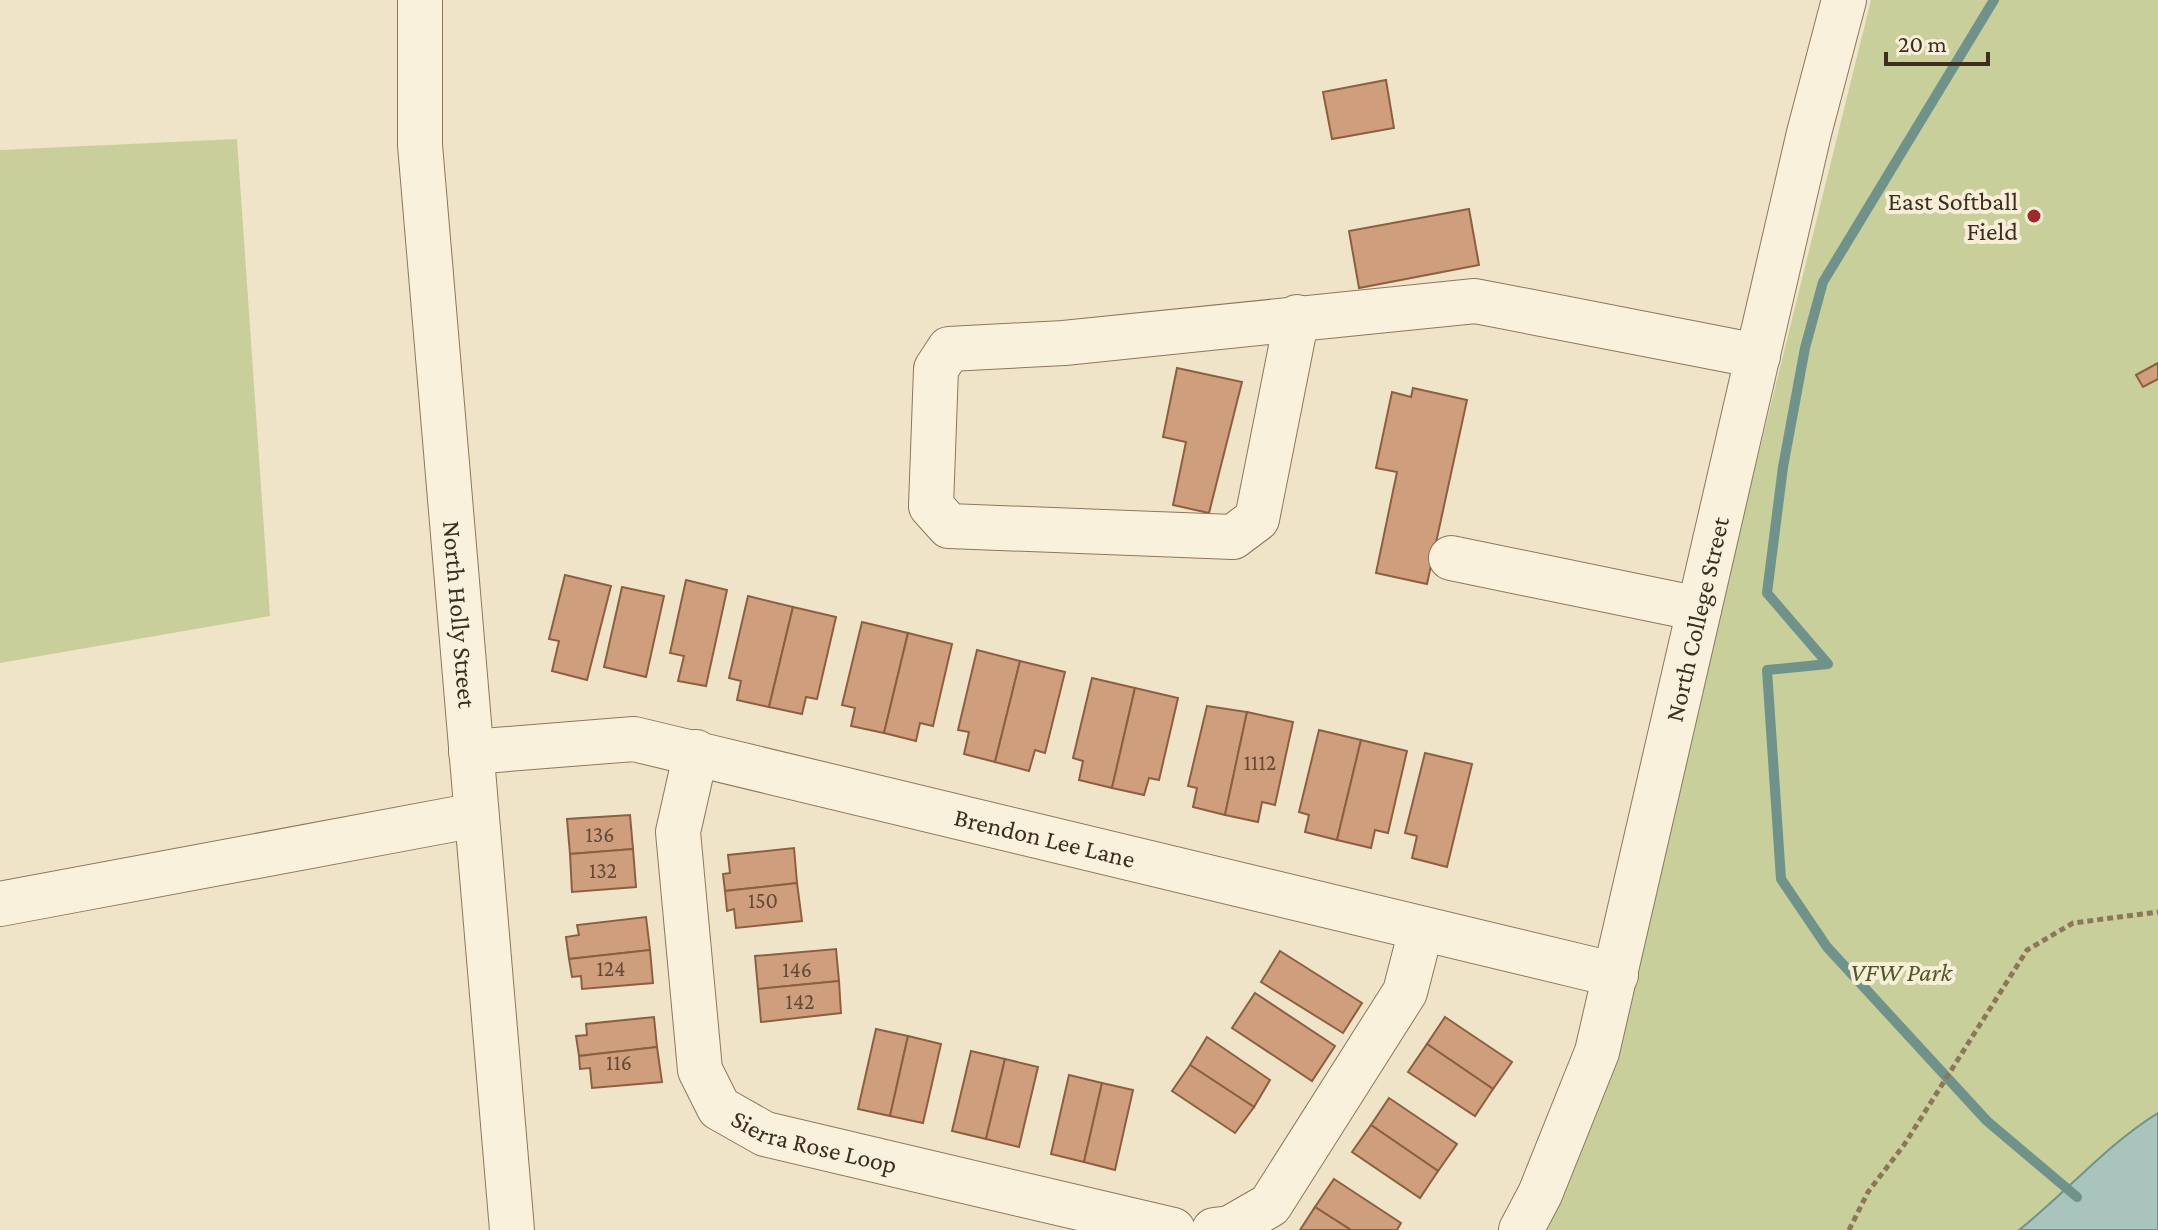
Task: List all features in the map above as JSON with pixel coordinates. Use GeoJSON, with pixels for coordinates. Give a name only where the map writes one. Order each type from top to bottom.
{"type":"FeatureCollection","features":[{"type":"Feature","properties":{"kind":"street","name":"North Holly Street"},"geometry":{"type":"LineString","coordinates":[[420,0],[420,145],[512,1230]]}},
{"type":"Feature","properties":{"kind":"street","name":"North College Street"},"geometry":{"type":"LineString","coordinates":[[1521,1230],[1540,1194],[1597,1052],[1844,0]]}},
{"type":"Feature","properties":{"kind":"street"},"geometry":{"type":"LineString","coordinates":[[1297,317],[1257,519],[1233,537],[949,526],[931,506],[936,369],[949,349],[1064,343],[1297,317],[1475,301],[1758,356]]}},
{"type":"Feature","properties":{"kind":"street"},"geometry":{"type":"LineString","coordinates":[[1451,558],[1699,609]]}},
{"type":"Feature","properties":{"kind":"street","name":"Brendon Lee Lane"},"geometry":{"type":"LineString","coordinates":[[471,752],[634,739],[1616,975]]}},
{"type":"Feature","properties":{"kind":"street","name":"Sierra Rose Loop"},"geometry":{"type":"LineString","coordinates":[[696,752],[678,832],[700,1070],[719,1108],[765,1134],[1173,1230]]}},
{"type":"Feature","properties":{"kind":"street"},"geometry":{"type":"LineString","coordinates":[[0,904],[476,815]]}},
{"type":"Feature","properties":{"kind":"street"},"geometry":{"type":"LineString","coordinates":[[1214,1230],[1230,1228],[1270,1205],[1405,992],[1421,930]]}},
{"type":"Feature","properties":{"kind":"path"},"geometry":{"type":"LineString","coordinates":[[1849,1230],[1868,1192],[1904,1145],[2027,950],[2073,923],[2158,912]]}},
{"type":"Feature","properties":{"kind":"green space","name":"VFW Park"},"geometry":{"type":"Polygon","coordinates":[[[1871,0],[2158,0],[2158,1113],[2121,1139],[2019,1230],[1540,1230],[1612,1075],[1719,614],[1871,0]]]}},
{"type":"Feature","properties":{"kind":"green space"},"geometry":{"type":"Polygon","coordinates":[[[237,139],[270,616],[0,663],[0,150],[237,139]]]}},
{"type":"Feature","properties":{"kind":"water"},"geometry":{"type":"Polygon","coordinates":[[[2158,1113],[2158,1230],[2019,1230],[2121,1139],[2158,1113]]]}},
{"type":"Feature","properties":{"kind":"building"},"geometry":{"type":"Polygon","coordinates":[[[1386,80],[1394,128],[1332,139],[1323,92],[1386,80]]]}},
{"type":"Feature","properties":{"kind":"building"},"geometry":{"type":"Polygon","coordinates":[[[1469,209],[1479,265],[1359,288],[1349,231],[1469,209]]]}},
{"type":"Feature","properties":{"kind":"building"},"geometry":{"type":"Polygon","coordinates":[[[2158,363],[2158,379],[2143,387],[2136,375],[2158,363]]]}},
{"type":"Feature","properties":{"kind":"building"},"geometry":{"type":"Polygon","coordinates":[[[1177,368],[1242,382],[1209,513],[1173,505],[1186,442],[1163,437],[1177,368]]]}},
{"type":"Feature","properties":{"kind":"building"},"geometry":{"type":"Polygon","coordinates":[[[1413,388],[1467,400],[1427,584],[1376,573],[1397,472],[1376,468],[1392,392],[1411,397],[1413,388]]]}},
{"type":"Feature","properties":{"kind":"building"},"geometry":{"type":"Polygon","coordinates":[[[565,575],[611,586],[587,680],[552,671],[559,641],[549,639],[565,575]]]}},
{"type":"Feature","properties":{"kind":"building"},"geometry":{"type":"Polygon","coordinates":[[[686,580],[727,590],[706,686],[678,681],[684,656],[670,653],[686,580]]]}},
{"type":"Feature","properties":{"kind":"building"},"geometry":{"type":"Polygon","coordinates":[[[622,587],[664,596],[646,677],[604,667],[622,587]]]}},
{"type":"Feature","properties":{"kind":"building"},"geometry":{"type":"Polygon","coordinates":[[[748,596],[793,607],[769,707],[737,700],[741,681],[729,678],[748,596]]]}},
{"type":"Feature","properties":{"kind":"building"},"geometry":{"type":"Polygon","coordinates":[[[793,607],[836,617],[817,699],[806,697],[802,714],[769,707],[793,607]]]}},
{"type":"Feature","properties":{"kind":"building"},"geometry":{"type":"Polygon","coordinates":[[[862,622],[908,633],[884,733],[851,726],[855,708],[842,705],[862,622]]]}},
{"type":"Feature","properties":{"kind":"building"},"geometry":{"type":"Polygon","coordinates":[[[908,633],[952,644],[933,726],[920,723],[916,741],[884,733],[908,633]]]}},
{"type":"Feature","properties":{"kind":"building"},"geometry":{"type":"Polygon","coordinates":[[[977,650],[1020,661],[995,762],[964,754],[969,732],[958,730],[977,650]]]}},
{"type":"Feature","properties":{"kind":"building"},"geometry":{"type":"Polygon","coordinates":[[[1020,661],[1065,672],[1045,753],[1035,750],[1029,771],[995,762],[1020,661]]]}},
{"type":"Feature","properties":{"kind":"building"},"geometry":{"type":"Polygon","coordinates":[[[1092,678],[1135,688],[1112,788],[1079,780],[1083,761],[1073,758],[1092,678]]]}},
{"type":"Feature","properties":{"kind":"building"},"geometry":{"type":"Polygon","coordinates":[[[1135,688],[1178,698],[1159,780],[1149,778],[1144,795],[1112,788],[1135,688]]]}},
{"type":"Feature","properties":{"kind":"building"},"geometry":{"type":"Polygon","coordinates":[[[1207,706],[1247,712],[1225,815],[1193,807],[1197,788],[1188,786],[1207,706]]]}},
{"type":"Feature","properties":{"kind":"building"},"geometry":{"type":"Polygon","coordinates":[[[1247,712],[1293,722],[1275,805],[1262,802],[1258,822],[1225,815],[1247,712]]]}},
{"type":"Feature","properties":{"kind":"building"},"geometry":{"type":"Polygon","coordinates":[[[1319,730],[1361,740],[1337,840],[1305,832],[1309,815],[1299,812],[1319,730]]]}},
{"type":"Feature","properties":{"kind":"building"},"geometry":{"type":"Polygon","coordinates":[[[1361,740],[1407,751],[1388,833],[1375,830],[1371,848],[1337,840],[1361,740]]]}},
{"type":"Feature","properties":{"kind":"building"},"geometry":{"type":"Polygon","coordinates":[[[1425,753],[1472,764],[1447,867],[1412,858],[1417,836],[1405,833],[1425,753]]]}},
{"type":"Feature","properties":{"kind":"building"},"geometry":{"type":"Polygon","coordinates":[[[630,815],[633,849],[570,854],[567,819],[630,815]]]}},
{"type":"Feature","properties":{"kind":"building"},"geometry":{"type":"Polygon","coordinates":[[[794,848],[797,883],[725,891],[723,874],[730,873],[728,855],[794,848]]]}},
{"type":"Feature","properties":{"kind":"building"},"geometry":{"type":"Polygon","coordinates":[[[633,849],[636,887],[572,892],[570,854],[633,849]]]}},
{"type":"Feature","properties":{"kind":"building"},"geometry":{"type":"Polygon","coordinates":[[[797,883],[802,921],[736,928],[734,909],[727,911],[725,891],[797,883]]]}},
{"type":"Feature","properties":{"kind":"building"},"geometry":{"type":"Polygon","coordinates":[[[646,917],[650,950],[569,959],[566,937],[579,935],[577,925],[646,917]]]}},
{"type":"Feature","properties":{"kind":"building"},"geometry":{"type":"Polygon","coordinates":[[[836,949],[839,981],[758,989],[755,956],[836,949]]]}},
{"type":"Feature","properties":{"kind":"building"},"geometry":{"type":"Polygon","coordinates":[[[650,950],[653,983],[582,989],[581,976],[572,977],[569,959],[650,950]]]}},
{"type":"Feature","properties":{"kind":"building"},"geometry":{"type":"Polygon","coordinates":[[[1280,951],[1362,1003],[1343,1033],[1261,982],[1280,951]]]}},
{"type":"Feature","properties":{"kind":"building"},"geometry":{"type":"Polygon","coordinates":[[[839,981],[841,1013],[761,1022],[758,989],[839,981]]]}},
{"type":"Feature","properties":{"kind":"building"},"geometry":{"type":"Polygon","coordinates":[[[1255,993],[1335,1046],[1312,1081],[1232,1028],[1255,993]]]}},
{"type":"Feature","properties":{"kind":"building"},"geometry":{"type":"Polygon","coordinates":[[[654,1017],[657,1047],[579,1056],[576,1036],[587,1035],[586,1024],[654,1017]]]}},
{"type":"Feature","properties":{"kind":"building"},"geometry":{"type":"Polygon","coordinates":[[[1445,1017],[1512,1062],[1493,1089],[1427,1044],[1445,1017]]]}},
{"type":"Feature","properties":{"kind":"building"},"geometry":{"type":"Polygon","coordinates":[[[876,1029],[908,1036],[890,1116],[858,1109],[876,1029]]]}},
{"type":"Feature","properties":{"kind":"building"},"geometry":{"type":"Polygon","coordinates":[[[908,1036],[941,1044],[923,1123],[890,1116],[908,1036]]]}},
{"type":"Feature","properties":{"kind":"building"},"geometry":{"type":"Polygon","coordinates":[[[1207,1037],[1270,1080],[1254,1107],[1190,1065],[1207,1037]]]}},
{"type":"Feature","properties":{"kind":"building"},"geometry":{"type":"Polygon","coordinates":[[[1427,1044],[1493,1089],[1475,1116],[1408,1072],[1427,1044]]]}},
{"type":"Feature","properties":{"kind":"building"},"geometry":{"type":"Polygon","coordinates":[[[657,1047],[662,1082],[592,1088],[590,1068],[580,1069],[579,1056],[657,1047]]]}},
{"type":"Feature","properties":{"kind":"building"},"geometry":{"type":"Polygon","coordinates":[[[971,1051],[1005,1059],[986,1139],[952,1131],[971,1051]]]}},
{"type":"Feature","properties":{"kind":"building"},"geometry":{"type":"Polygon","coordinates":[[[1005,1059],[1038,1067],[1019,1147],[986,1139],[1005,1059]]]}},
{"type":"Feature","properties":{"kind":"building"},"geometry":{"type":"Polygon","coordinates":[[[1190,1065],[1254,1107],[1235,1133],[1172,1091],[1190,1065]]]}},
{"type":"Feature","properties":{"kind":"building"},"geometry":{"type":"Polygon","coordinates":[[[1069,1075],[1102,1083],[1084,1162],[1051,1154],[1069,1075]]]}},
{"type":"Feature","properties":{"kind":"building"},"geometry":{"type":"Polygon","coordinates":[[[1102,1083],[1133,1090],[1115,1170],[1084,1162],[1102,1083]]]}},
{"type":"Feature","properties":{"kind":"building"},"geometry":{"type":"Polygon","coordinates":[[[1389,1098],[1457,1144],[1438,1171],[1371,1125],[1389,1098]]]}},
{"type":"Feature","properties":{"kind":"building"},"geometry":{"type":"Polygon","coordinates":[[[1371,1125],[1438,1171],[1420,1198],[1352,1152],[1371,1125]]]}},
{"type":"Feature","properties":{"kind":"building"},"geometry":{"type":"Polygon","coordinates":[[[1334,1179],[1401,1223],[1397,1230],[1351,1230],[1315,1207],[1334,1179]]]}},
{"type":"Feature","properties":{"kind":"building"},"geometry":{"type":"Polygon","coordinates":[[[1315,1207],[1351,1230],[1300,1230],[1315,1207]]]}},
{"type":"Feature","properties":{"kind":"waterway"},"geometry":{"type":"LineString","coordinates":[[1994,0],[1823,282],[1805,348],[1783,467],[1767,593],[1828,664],[1767,670],[1781,879],[1827,947],[1987,1121],[2077,1197]]}},
{"type":"Feature","properties":{"kind":"place","name":"East Softball Field"},"geometry":{"type":"Point","coordinates":[2034,216]}}]}
